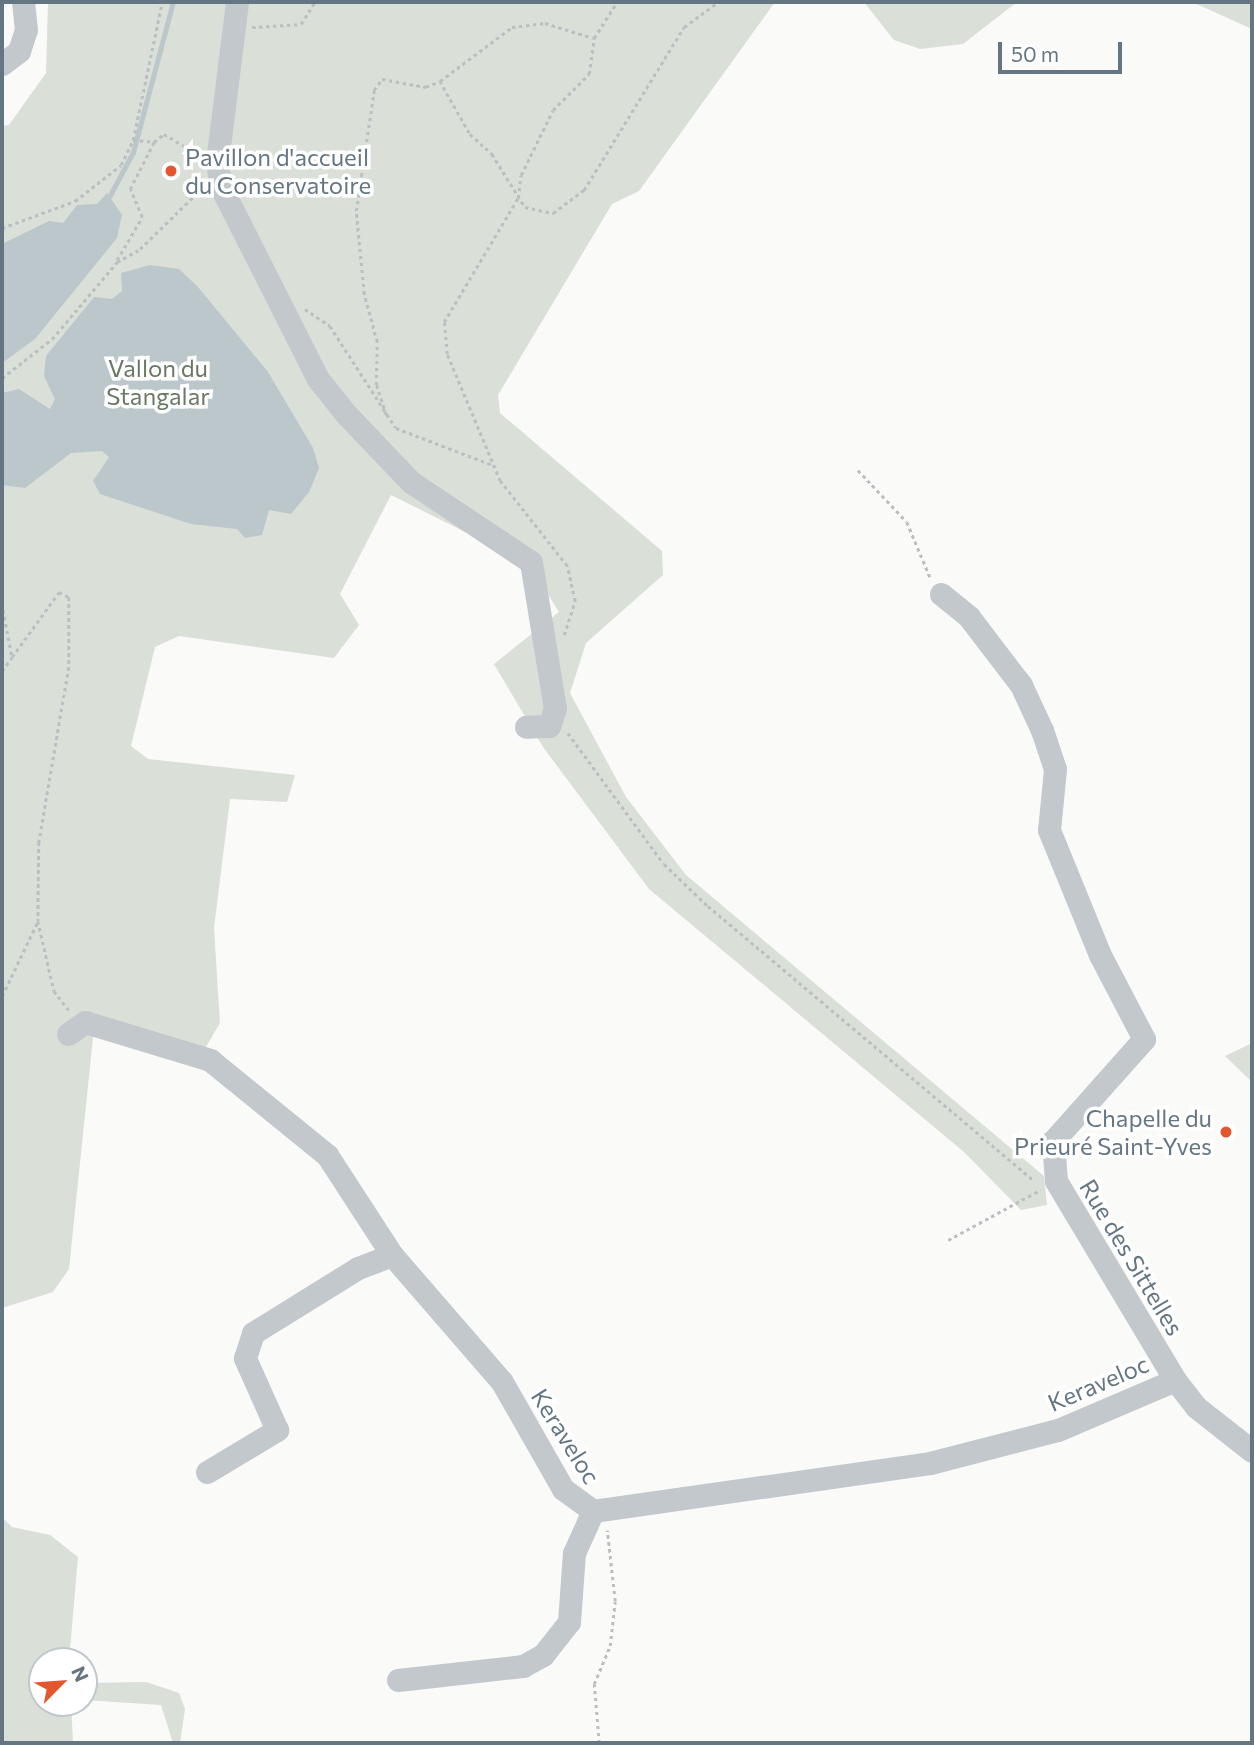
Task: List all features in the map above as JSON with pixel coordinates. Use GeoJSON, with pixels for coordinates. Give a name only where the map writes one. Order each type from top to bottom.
{"type":"FeatureCollection","features":[{"type":"Feature","properties":{"kind":"street"},"geometry":{"type":"LineString","coordinates":[[2,64],[19,51],[26,30],[23,2]]}},
{"type":"Feature","properties":{"kind":"street"},"geometry":{"type":"LineString","coordinates":[[237,2],[217,176],[318,379],[339,406],[411,482],[531,562],[555,708],[549,726],[526,727]]}},
{"type":"Feature","properties":{"kind":"street","name":"Rue des Sittelles"},"geometry":{"type":"LineString","coordinates":[[941,594],[970,617],[1021,685],[1055,769],[1048,814],[1071,887],[1144,1040],[1066,1122],[1053,1141],[1051,1164],[1072,1214],[1175,1380],[1196,1408],[1252,1451]]}},
{"type":"Feature","properties":{"kind":"street","name":"Keraveloc"},"geometry":{"type":"LineString","coordinates":[[76,1028],[210,1060],[264,1099],[327,1155],[392,1255],[502,1382],[564,1489],[599,1510],[930,1463],[1058,1430],[1175,1380]]}},
{"type":"Feature","properties":{"kind":"street"},"geometry":{"type":"LineString","coordinates":[[207,1472],[277,1430],[245,1358],[253,1333],[358,1268],[392,1255]]}},
{"type":"Feature","properties":{"kind":"street"},"geometry":{"type":"LineString","coordinates":[[398,1679],[523,1666],[543,1655],[569,1622],[574,1553],[599,1510]]}},
{"type":"Feature","properties":{"kind":"path"},"geometry":{"type":"LineString","coordinates":[[2,228],[75,201],[121,166],[133,140],[162,2]]}},
{"type":"Feature","properties":{"kind":"path"},"geometry":{"type":"LineString","coordinates":[[260,29],[301,24],[315,2]]}},
{"type":"Feature","properties":{"kind":"path"},"geometry":{"type":"LineString","coordinates":[[570,624],[575,601],[567,566],[494,465],[447,354],[444,322],[519,198],[521,175],[553,110],[589,74],[594,38],[617,2]]}},
{"type":"Feature","properties":{"kind":"path"},"geometry":{"type":"LineString","coordinates":[[439,81],[519,198],[533,211],[553,213],[584,190],[653,71],[684,27],[718,2]]}},
{"type":"Feature","properties":{"kind":"path"},"geometry":{"type":"LineString","coordinates":[[386,415],[376,385],[377,342],[364,294],[356,211],[374,90],[383,79],[426,87],[439,81],[512,27],[545,23],[594,38]]}},
{"type":"Feature","properties":{"kind":"path"},"geometry":{"type":"LineString","coordinates":[[117,262],[142,217],[130,189],[154,142],[164,134],[176,138]]}},
{"type":"Feature","properties":{"kind":"path"},"geometry":{"type":"LineString","coordinates":[[133,140],[154,142]]}},
{"type":"Feature","properties":{"kind":"path"},"geometry":{"type":"LineString","coordinates":[[2,378],[52,339],[117,262],[217,176]]}},
{"type":"Feature","properties":{"kind":"path"},"geometry":{"type":"LineString","coordinates":[[318,317],[396,428],[494,465]]}},
{"type":"Feature","properties":{"kind":"path"},"geometry":{"type":"LineString","coordinates":[[858,470],[907,522],[941,594]]}},
{"type":"Feature","properties":{"kind":"path"},"geometry":{"type":"LineString","coordinates":[[2,671],[59,592],[69,597],[69,667],[39,842],[38,922],[54,991],[76,1028]]}},
{"type":"Feature","properties":{"kind":"path"},"geometry":{"type":"LineString","coordinates":[[2,603],[12,657]]}},
{"type":"Feature","properties":{"kind":"path"},"geometry":{"type":"LineString","coordinates":[[555,708],[631,822],[708,906],[918,1078],[1019,1172],[1048,1183],[948,1240]]}},
{"type":"Feature","properties":{"kind":"path"},"geometry":{"type":"LineString","coordinates":[[2,996],[38,922]]}},
{"type":"Feature","properties":{"kind":"path"},"geometry":{"type":"LineString","coordinates":[[599,1510],[615,1601],[610,1646],[594,1684],[599,1743]]}},
{"type":"Feature","properties":{"kind":"green space","name":"Vallon du Stangalar"},"geometry":{"type":"Polygon","coordinates":[[[48,2],[775,2],[639,191],[612,204],[498,395],[500,413],[662,551],[663,575],[586,643],[570,693],[626,797],[686,875],[1044,1176],[1047,1205],[1021,1210],[964,1152],[649,889],[543,747],[494,664],[559,612],[529,564],[391,495],[340,594],[359,625],[334,658],[179,636],[155,647],[131,746],[148,759],[295,775],[287,802],[230,799],[214,928],[220,1023],[203,1052],[94,1028],[69,1269],[53,1292],[2,1308],[2,126],[9,125],[46,73],[48,2]]]}},
{"type":"Feature","properties":{"kind":"green space"},"geometry":{"type":"Polygon","coordinates":[[[864,2],[1017,2],[963,44],[920,49],[894,40],[864,2]]]}},
{"type":"Feature","properties":{"kind":"green space"},"geometry":{"type":"Polygon","coordinates":[[[1192,2],[1252,2],[1252,29],[1192,2]]]}},
{"type":"Feature","properties":{"kind":"green space"},"geometry":{"type":"Polygon","coordinates":[[[1252,1043],[1252,1082],[1225,1056],[1252,1043]]]}},
{"type":"Feature","properties":{"kind":"green space"},"geometry":{"type":"Polygon","coordinates":[[[2,1517],[12,1527],[50,1535],[78,1557],[70,1647],[28,1647],[28,1717],[72,1717],[73,1743],[2,1743],[2,1517]]]}},
{"type":"Feature","properties":{"kind":"green space"},"geometry":{"type":"Polygon","coordinates":[[[146,1682],[179,1693],[185,1709],[180,1743],[173,1743],[161,1705],[98,1701],[98,1683],[146,1682]]]}},
{"type":"Feature","properties":{"kind":"shaded area"},"geometry":{"type":"Polygon","coordinates":[[[107,193],[122,215],[117,238],[35,339],[2,363],[2,244],[49,221],[63,223],[77,205],[97,204],[107,193]]]}},
{"type":"Feature","properties":{"kind":"shaded area"},"geometry":{"type":"Polygon","coordinates":[[[150,265],[179,269],[198,287],[268,372],[313,448],[319,468],[309,492],[291,514],[269,510],[262,535],[245,538],[237,529],[191,524],[100,494],[93,481],[109,457],[102,451],[71,453],[25,488],[2,485],[2,393],[19,389],[50,409],[55,399],[44,376],[46,356],[94,297],[112,299],[122,291],[121,273],[150,265]]]}},
{"type":"Feature","properties":{"kind":"waterway"},"geometry":{"type":"LineString","coordinates":[[109,197],[133,152],[173,2]]}},
{"type":"Feature","properties":{"kind":"place","name":"Pavillon d'accueil du Conservatoire"},"geometry":{"type":"Point","coordinates":[171,171]}},
{"type":"Feature","properties":{"kind":"place","name":"Chapelle du Prieuré Saint-Yves"},"geometry":{"type":"Point","coordinates":[1226,1132]}}]}
